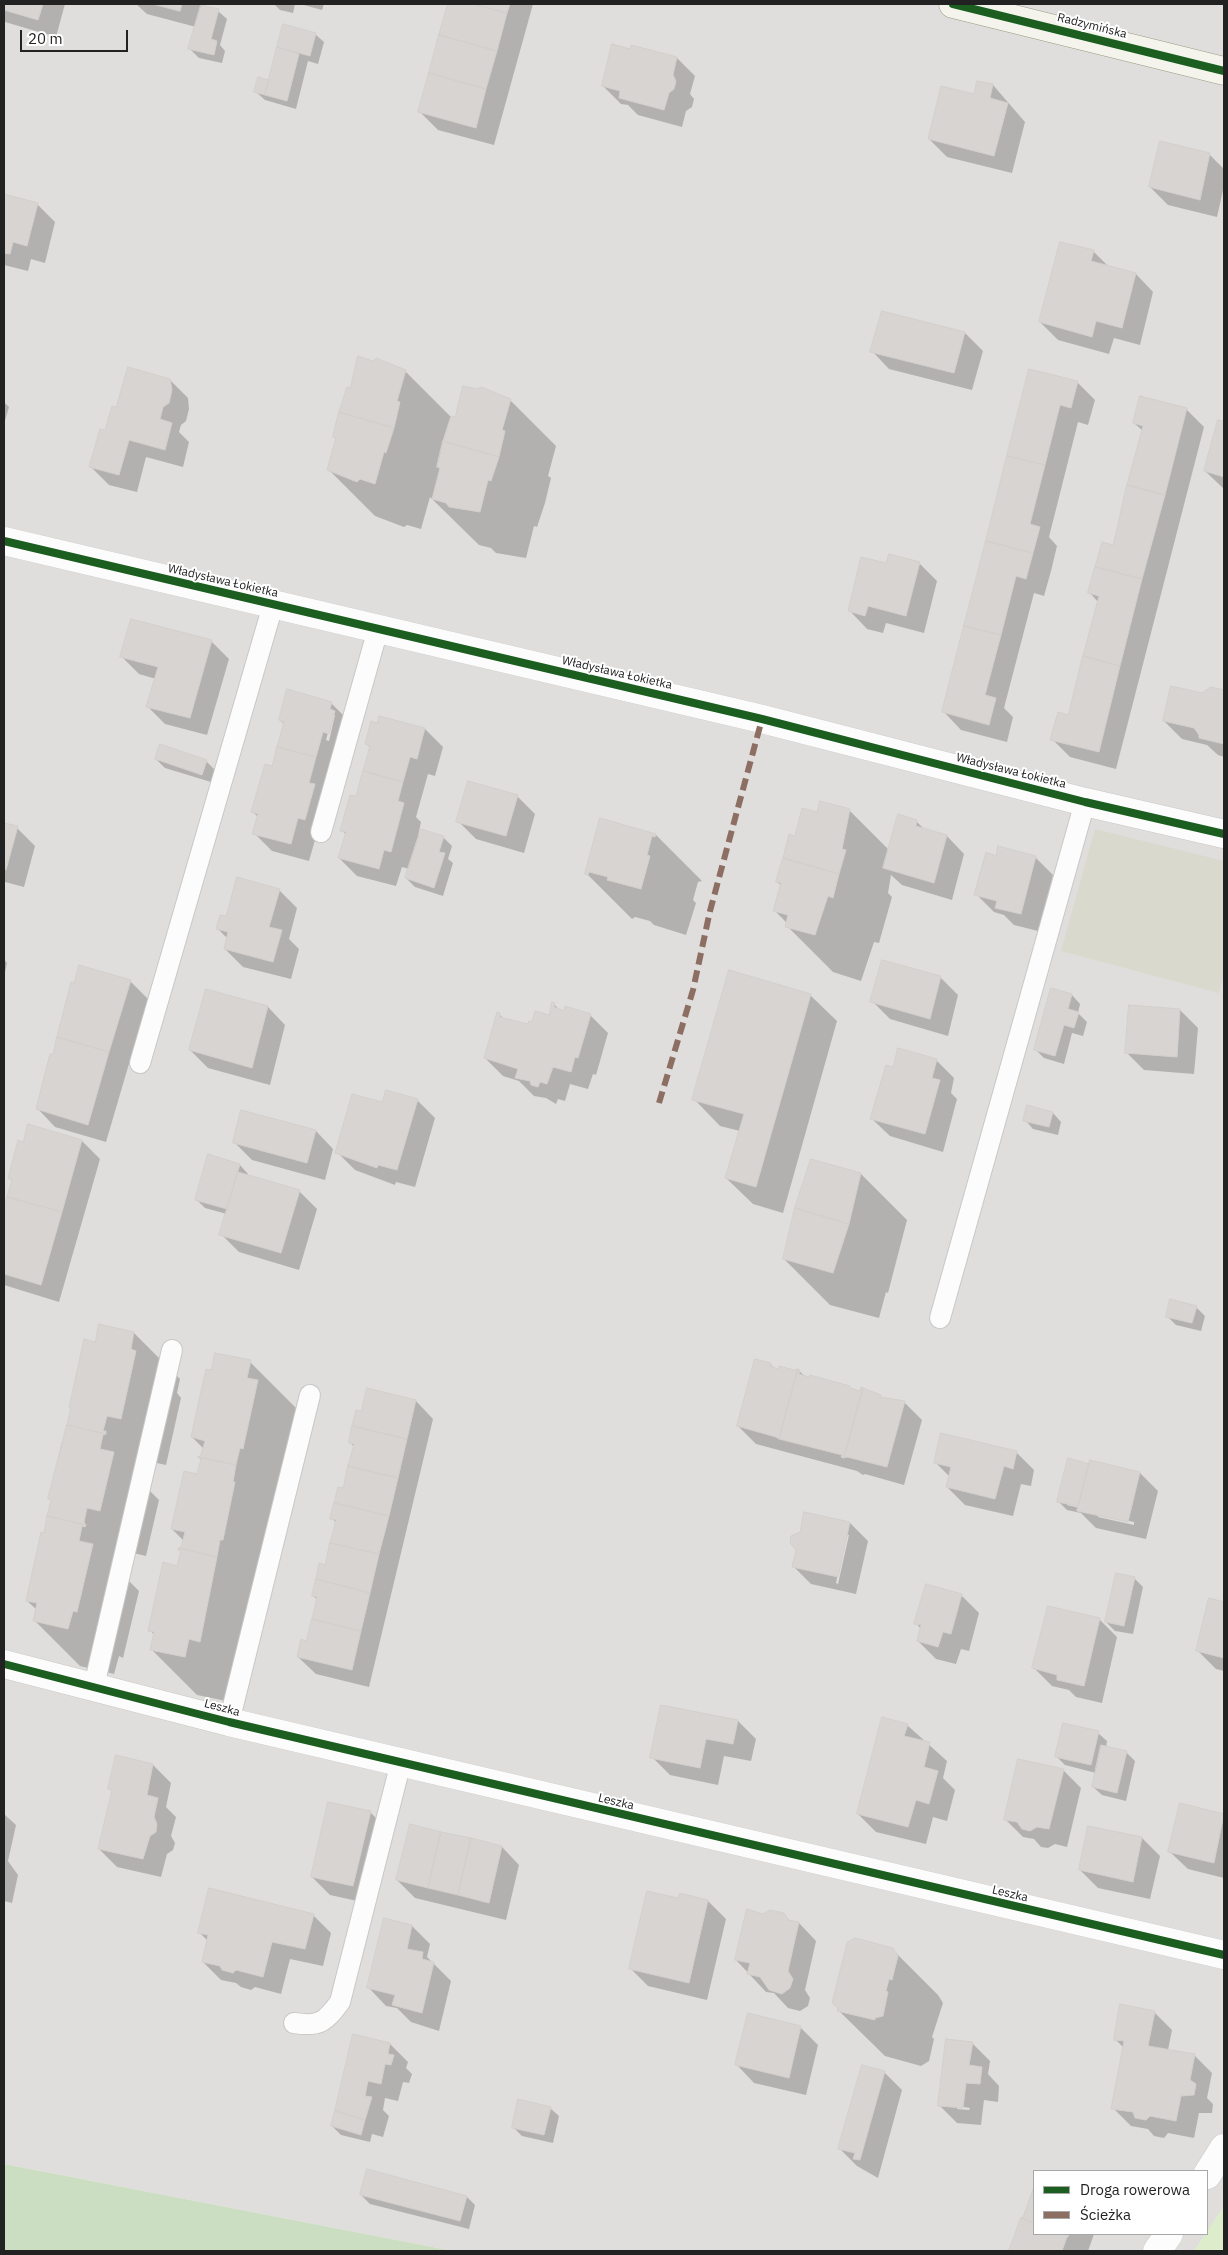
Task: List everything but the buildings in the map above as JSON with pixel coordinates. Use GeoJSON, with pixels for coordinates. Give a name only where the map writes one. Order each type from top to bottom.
{"type":"FeatureCollection","features":[{"type":"Feature","properties":{"kind":"street","name":"Radzymińska"},"geometry":{"type":"LineString","coordinates":[[953,4],[1224,71]]}},
{"type":"Feature","properties":{"kind":"street","name":"Władysława Łokietka"},"geometry":{"type":"LineString","coordinates":[[4,541],[762,718],[1085,802],[1224,834]]}},
{"type":"Feature","properties":{"kind":"street","name":"Leszka"},"geometry":{"type":"LineString","coordinates":[[4,1664],[230,1722],[1224,1955]]}},
{"type":"Feature","properties":{"kind":"street"},"geometry":{"type":"LineString","coordinates":[[1208,2173],[1224,2148]]}},
{"type":"Feature","properties":{"kind":"street"},"geometry":{"type":"LineString","coordinates":[[1157,2251],[1167,2235]]}},
{"type":"Feature","properties":{"kind":"lane"},"geometry":{"type":"LineString","coordinates":[[140,1063],[273,605]]}},
{"type":"Feature","properties":{"kind":"lane"},"geometry":{"type":"LineString","coordinates":[[321,832],[378,629]]}},
{"type":"Feature","properties":{"kind":"lane"},"geometry":{"type":"LineString","coordinates":[[940,1318],[1085,802]]}},
{"type":"Feature","properties":{"kind":"lane"},"geometry":{"type":"LineString","coordinates":[[94,1686],[172,1350]]}},
{"type":"Feature","properties":{"kind":"lane"},"geometry":{"type":"LineString","coordinates":[[230,1722],[310,1395]]}},
{"type":"Feature","properties":{"kind":"lane"},"geometry":{"type":"LineString","coordinates":[[294,2023],[313,2026],[328,2018],[340,2002],[401,1762]]}},
{"type":"Feature","properties":{"kind":"shaded area"},"geometry":{"type":"Polygon","coordinates":[[[4,4],[1224,4],[1224,2206],[1208,2231],[1208,2170],[1033,2170],[1033,2235],[1205,2235],[1194,2251],[453,2251],[4,2164],[4,4]]]}},
{"type":"Feature","properties":{"kind":"shaded area"},"geometry":{"type":"Polygon","coordinates":[[[1095,829],[1224,861],[1224,974],[1219,993],[1061,951],[1095,829]]]}},
{"type":"Feature","properties":{"kind":"green space"},"geometry":{"type":"Polygon","coordinates":[[[4,2164],[453,2251],[4,2251],[4,2164]]]}},
{"type":"Feature","properties":{"kind":"green space"},"geometry":{"type":"Polygon","coordinates":[[[1224,2206],[1224,2251],[1194,2251],[1205,2235],[1208,2235],[1208,2230],[1224,2206]]]}},
{"type":"Feature","properties":{"kind":"marked path"},"geometry":{"type":"LineString","coordinates":[[659,1103],[693,990],[710,911],[762,719]]}},
{"type":"Feature","properties":{"kind":"cycle path"},"geometry":{"type":"LineString","coordinates":[[953,4],[1224,71]]}},
{"type":"Feature","properties":{"kind":"cycle path"},"geometry":{"type":"LineString","coordinates":[[4,541],[762,719],[1085,802],[1224,834]]}},
{"type":"Feature","properties":{"kind":"cycle path"},"geometry":{"type":"LineString","coordinates":[[4,1664],[229,1722],[1224,1955]]}}]}
